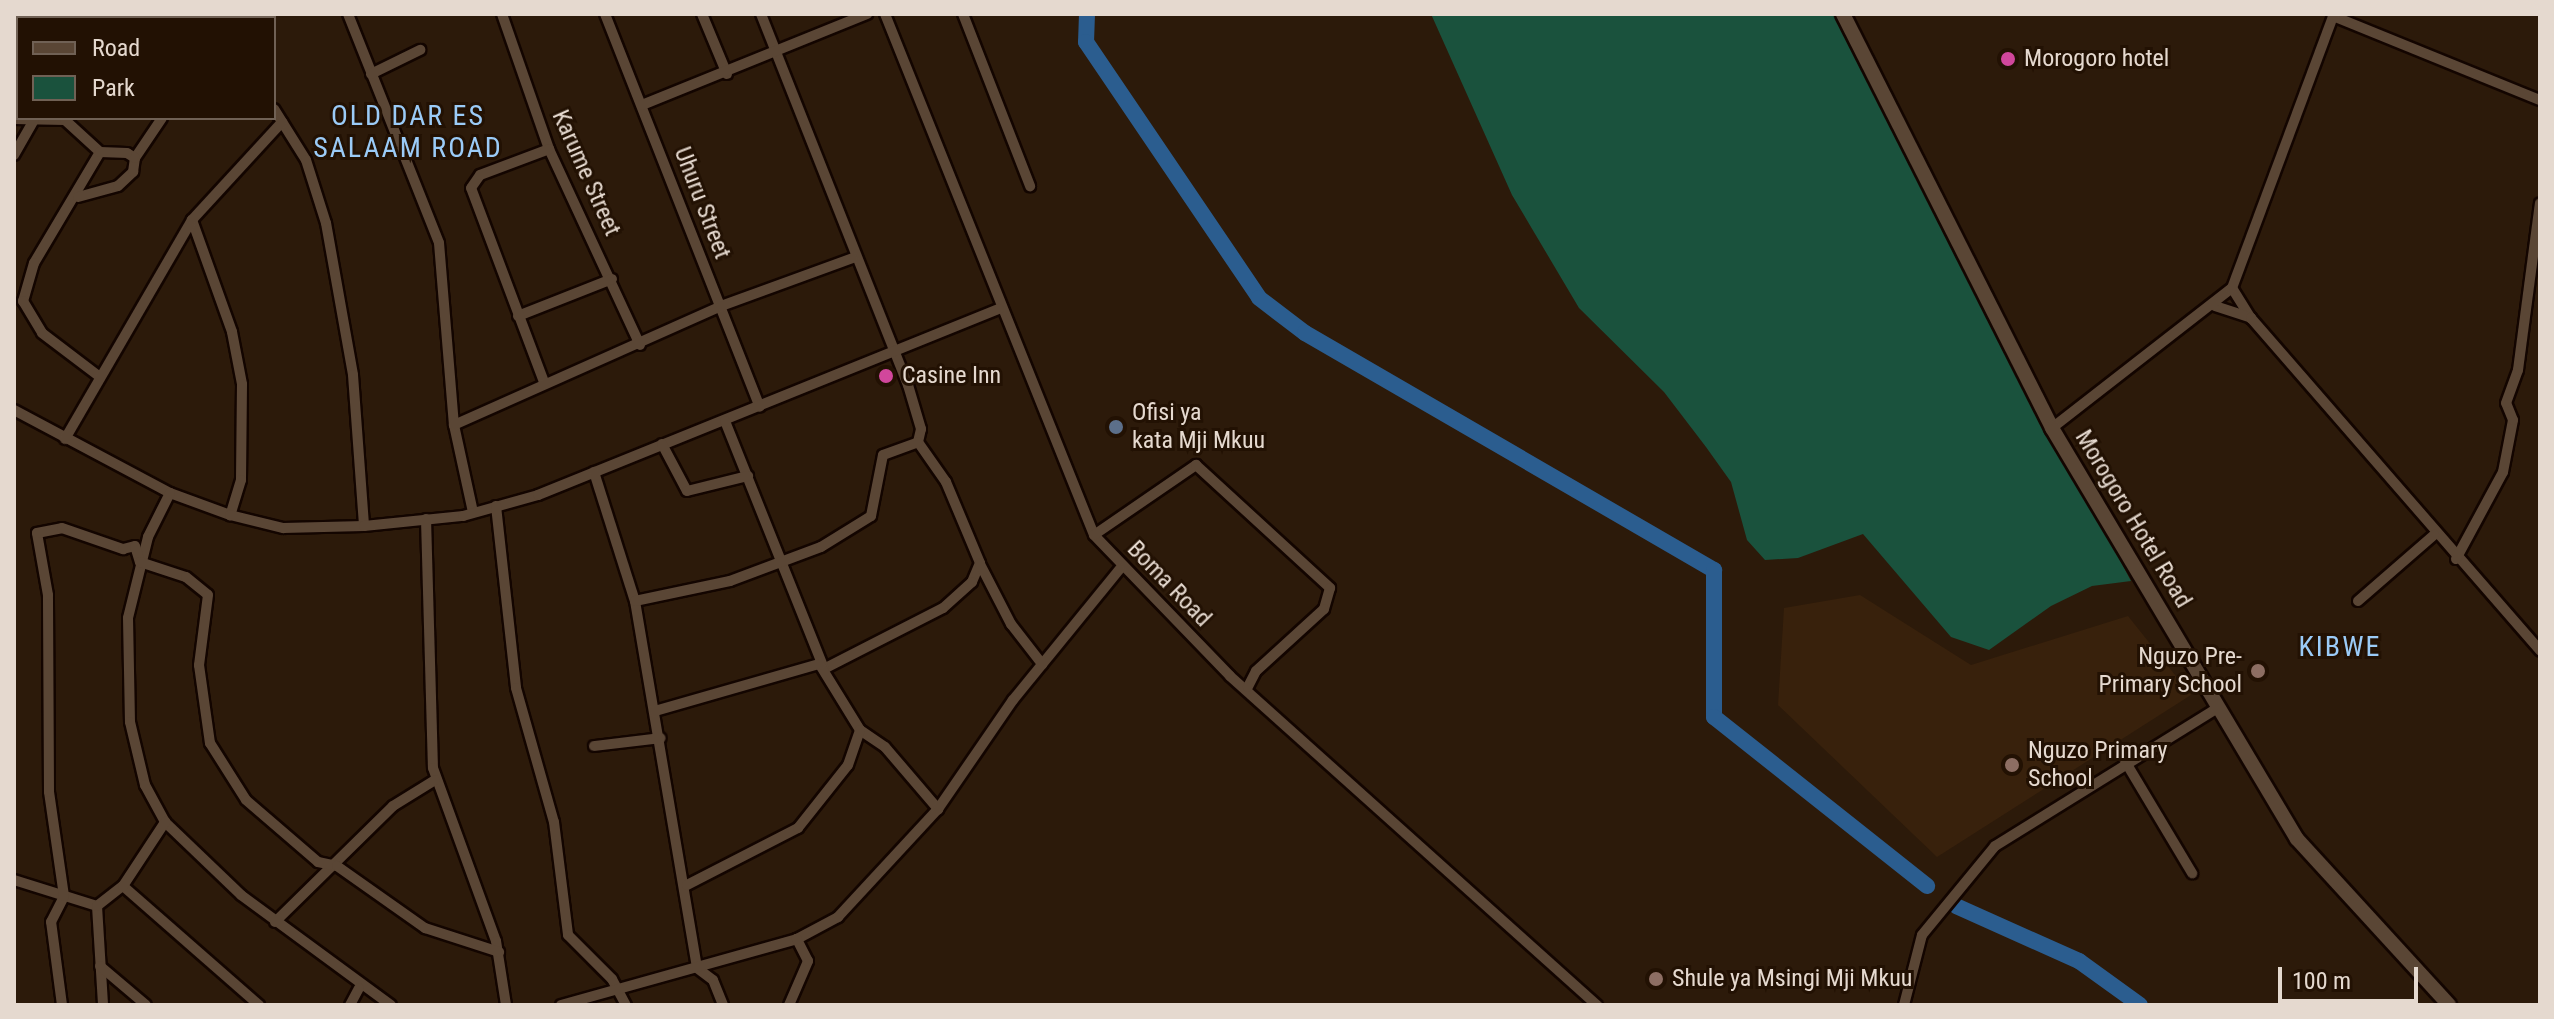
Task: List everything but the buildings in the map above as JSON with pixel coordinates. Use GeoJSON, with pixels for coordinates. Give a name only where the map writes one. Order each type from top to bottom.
{"type":"FeatureCollection","features":[{"type":"Feature","properties":{"kind":"street"},"geometry":{"type":"LineString","coordinates":[[348,14],[439,243],[454,425],[473,512]]}},
{"type":"Feature","properties":{"kind":"street","name":"Karume Street"},"geometry":{"type":"LineString","coordinates":[[502,14],[549,149],[640,345]]}},
{"type":"Feature","properties":{"kind":"street","name":"Uhuru Street"},"geometry":{"type":"LineString","coordinates":[[605,14],[760,407]]}},
{"type":"Feature","properties":{"kind":"street"},"geometry":{"type":"LineString","coordinates":[[702,14],[727,74]]}},
{"type":"Feature","properties":{"kind":"street"},"geometry":{"type":"LineString","coordinates":[[761,14],[921,429],[918,442],[946,482],[994,591],[1042,664]]}},
{"type":"Feature","properties":{"kind":"street"},"geometry":{"type":"LineString","coordinates":[[642,105],[727,74],[867,14]]}},
{"type":"Feature","properties":{"kind":"street","name":"Boma Road"},"geometry":{"type":"LineString","coordinates":[[885,14],[999,309],[1094,535],[1120,569],[1597,1005]]}},
{"type":"Feature","properties":{"kind":"street"},"geometry":{"type":"LineString","coordinates":[[963,14],[1030,186]]}},
{"type":"Feature","properties":{"kind":"street","name":"Morogoro Hotel Road"},"geometry":{"type":"LineString","coordinates":[[1843,14],[2052,428],[2313,861],[2449,1005]]}},
{"type":"Feature","properties":{"kind":"street"},"geometry":{"type":"LineString","coordinates":[[2052,428],[2215,306],[2232,288],[2334,15],[2540,100]]}},
{"type":"Feature","properties":{"kind":"street"},"geometry":{"type":"LineString","coordinates":[[371,74],[420,50]]}},
{"type":"Feature","properties":{"kind":"street"},"geometry":{"type":"LineString","coordinates":[[276,112],[306,160],[326,223],[353,375],[364,526]]}},
{"type":"Feature","properties":{"kind":"street"},"geometry":{"type":"LineString","coordinates":[[14,155],[34,121],[65,120],[100,152],[135,158]]}},
{"type":"Feature","properties":{"kind":"street"},"geometry":{"type":"LineString","coordinates":[[78,197],[123,183],[135,158],[161,120]]}},
{"type":"Feature","properties":{"kind":"street"},"geometry":{"type":"LineString","coordinates":[[65,439],[192,220],[282,122]]}},
{"type":"Feature","properties":{"kind":"street"},"geometry":{"type":"LineString","coordinates":[[544,382],[472,185],[549,149]]}},
{"type":"Feature","properties":{"kind":"street"},"geometry":{"type":"LineString","coordinates":[[100,152],[78,197],[34,263],[23,301],[42,333],[100,377]]}},
{"type":"Feature","properties":{"kind":"street"},"geometry":{"type":"LineString","coordinates":[[2456,559],[2503,472],[2513,420],[2506,403],[2518,370],[2540,203]]}},
{"type":"Feature","properties":{"kind":"street"},"geometry":{"type":"LineString","coordinates":[[192,220],[232,332],[242,384],[241,480],[230,515]]}},
{"type":"Feature","properties":{"kind":"street"},"geometry":{"type":"LineString","coordinates":[[454,425],[544,382],[640,345],[721,306],[853,258]]}},
{"type":"Feature","properties":{"kind":"street"},"geometry":{"type":"LineString","coordinates":[[518,316],[612,279]]}},
{"type":"Feature","properties":{"kind":"street"},"geometry":{"type":"LineString","coordinates":[[2232,288],[2251,318],[2434,535],[2540,651]]}},
{"type":"Feature","properties":{"kind":"street"},"geometry":{"type":"LineString","coordinates":[[2215,306],[2251,318]]}},
{"type":"Feature","properties":{"kind":"street"},"geometry":{"type":"LineString","coordinates":[[14,410],[170,493],[230,515],[283,528],[364,526],[473,512],[496,506],[725,421],[999,309]]}},
{"type":"Feature","properties":{"kind":"street"},"geometry":{"type":"LineString","coordinates":[[725,421],[822,666],[860,730],[885,747],[938,809]]}},
{"type":"Feature","properties":{"kind":"street"},"geometry":{"type":"LineString","coordinates":[[635,601],[781,565],[871,516],[876,464],[892,449],[918,442]]}},
{"type":"Feature","properties":{"kind":"street"},"geometry":{"type":"LineString","coordinates":[[662,444],[687,491],[748,476]]}},
{"type":"Feature","properties":{"kind":"street"},"geometry":{"type":"LineString","coordinates":[[1094,535],[1196,465],[1330,588],[1324,609],[1248,687]]}},
{"type":"Feature","properties":{"kind":"street"},"geometry":{"type":"LineString","coordinates":[[594,472],[635,601],[687,885],[697,968],[713,980],[723,1005]]}},
{"type":"Feature","properties":{"kind":"street"},"geometry":{"type":"LineString","coordinates":[[170,493],[140,562],[128,618],[130,722],[142,775],[165,822],[275,922],[359,988],[391,1005]]}},
{"type":"Feature","properties":{"kind":"street"},"geometry":{"type":"LineString","coordinates":[[496,506],[516,688],[554,822],[568,935],[619,992],[626,1005]]}},
{"type":"Feature","properties":{"kind":"street"},"geometry":{"type":"LineString","coordinates":[[426,519],[435,780],[499,952],[506,1005]]}},
{"type":"Feature","properties":{"kind":"street"},"geometry":{"type":"LineString","coordinates":[[62,1005],[51,922],[64,896],[49,792],[48,595],[37,533],[75,528],[123,549],[135,546],[140,562]]}},
{"type":"Feature","properties":{"kind":"street"},"geometry":{"type":"LineString","coordinates":[[2358,601],[2434,535]]}},
{"type":"Feature","properties":{"kind":"street"},"geometry":{"type":"LineString","coordinates":[[140,562],[186,577],[208,595],[199,665],[210,743],[234,782],[318,862],[337,866],[440,936],[499,952]]}},
{"type":"Feature","properties":{"kind":"street"},"geometry":{"type":"LineString","coordinates":[[655,711],[822,666],[901,633],[965,590],[980,563]]}},
{"type":"Feature","properties":{"kind":"street"},"geometry":{"type":"LineString","coordinates":[[563,1005],[619,992],[797,939],[852,907],[938,809],[1042,664],[1120,569]]}},
{"type":"Feature","properties":{"kind":"street"},"geometry":{"type":"LineString","coordinates":[[965,590],[994,591]]}},
{"type":"Feature","properties":{"kind":"street"},"geometry":{"type":"LineString","coordinates":[[1904,1005],[1916,948],[1938,909],[2009,835],[2125,761],[2219,707]]}},
{"type":"Feature","properties":{"kind":"street"},"geometry":{"type":"LineString","coordinates":[[687,885],[798,828],[848,765],[860,730]]}},
{"type":"Feature","properties":{"kind":"street"},"geometry":{"type":"LineString","coordinates":[[594,746],[661,738]]}},
{"type":"Feature","properties":{"kind":"street"},"geometry":{"type":"LineString","coordinates":[[2125,761],[2192,873]]}},
{"type":"Feature","properties":{"kind":"street"},"geometry":{"type":"LineString","coordinates":[[275,922],[337,866],[393,806],[435,780]]}},
{"type":"Feature","properties":{"kind":"street"},"geometry":{"type":"LineString","coordinates":[[97,906],[123,886],[165,822]]}},
{"type":"Feature","properties":{"kind":"street"},"geometry":{"type":"LineString","coordinates":[[14,880],[97,906]]}},
{"type":"Feature","properties":{"kind":"street"},"geometry":{"type":"LineString","coordinates":[[123,886],[259,1005]]}},
{"type":"Feature","properties":{"kind":"street"},"geometry":{"type":"LineString","coordinates":[[97,906],[103,1005]]}},
{"type":"Feature","properties":{"kind":"street"},"geometry":{"type":"LineString","coordinates":[[789,1005],[808,961],[797,939]]}},
{"type":"Feature","properties":{"kind":"street"},"geometry":{"type":"LineString","coordinates":[[100,966],[146,1005]]}},
{"type":"Feature","properties":{"kind":"street"},"geometry":{"type":"LineString","coordinates":[[350,1005],[359,988]]}},
{"type":"Feature","properties":{"kind":"shaded area"},"geometry":{"type":"Polygon","coordinates":[[[1860,595],[1971,665],[2128,616],[2191,695],[1937,857],[1778,705],[1784,608],[1860,595]]]}},
{"type":"Feature","properties":{"kind":"green space"},"geometry":{"type":"Polygon","coordinates":[[[1431,14],[1833,14],[2131,581],[2092,586],[2051,606],[1989,650],[1951,637],[1863,534],[1798,558],[1765,560],[1747,540],[1731,482],[1706,447],[1664,392],[1579,308],[1512,195],[1431,14]]]}},
{"type":"Feature","properties":{"kind":"waterway"},"geometry":{"type":"LineString","coordinates":[[1087,14],[1086,42],[1259,298],[1305,333],[1714,570],[1714,717],[1927,886]]}},
{"type":"Feature","properties":{"kind":"waterway"},"geometry":{"type":"LineString","coordinates":[[1956,906],[2079,961],[2140,1005]]}},
{"type":"Feature","properties":{"kind":"place","name":"Morogoro hotel"},"geometry":{"type":"Point","coordinates":[2008,59]}},
{"type":"Feature","properties":{"kind":"place","name":"Casine Inn"},"geometry":{"type":"Point","coordinates":[886,376]}},
{"type":"Feature","properties":{"kind":"place","name":"Ofisi ya kata Mji Mkuu"},"geometry":{"type":"Point","coordinates":[1116,427]}},
{"type":"Feature","properties":{"kind":"place","name":"Nguzo Pre- Primary School"},"geometry":{"type":"Point","coordinates":[2258,671]}},
{"type":"Feature","properties":{"kind":"place","name":"Nguzo Primary School"},"geometry":{"type":"Point","coordinates":[2012,765]}},
{"type":"Feature","properties":{"kind":"place","name":"Shule ya Msingi Mji Mkuu"},"geometry":{"type":"Point","coordinates":[1656,979]}},
{"type":"Feature","properties":{"kind":"district","name":"OLD DAR ES SALAAM ROAD"},"geometry":{"type":"Point","coordinates":[408,132]}},
{"type":"Feature","properties":{"kind":"district","name":"KIBWE"},"geometry":{"type":"Point","coordinates":[2340,647]}}]}
